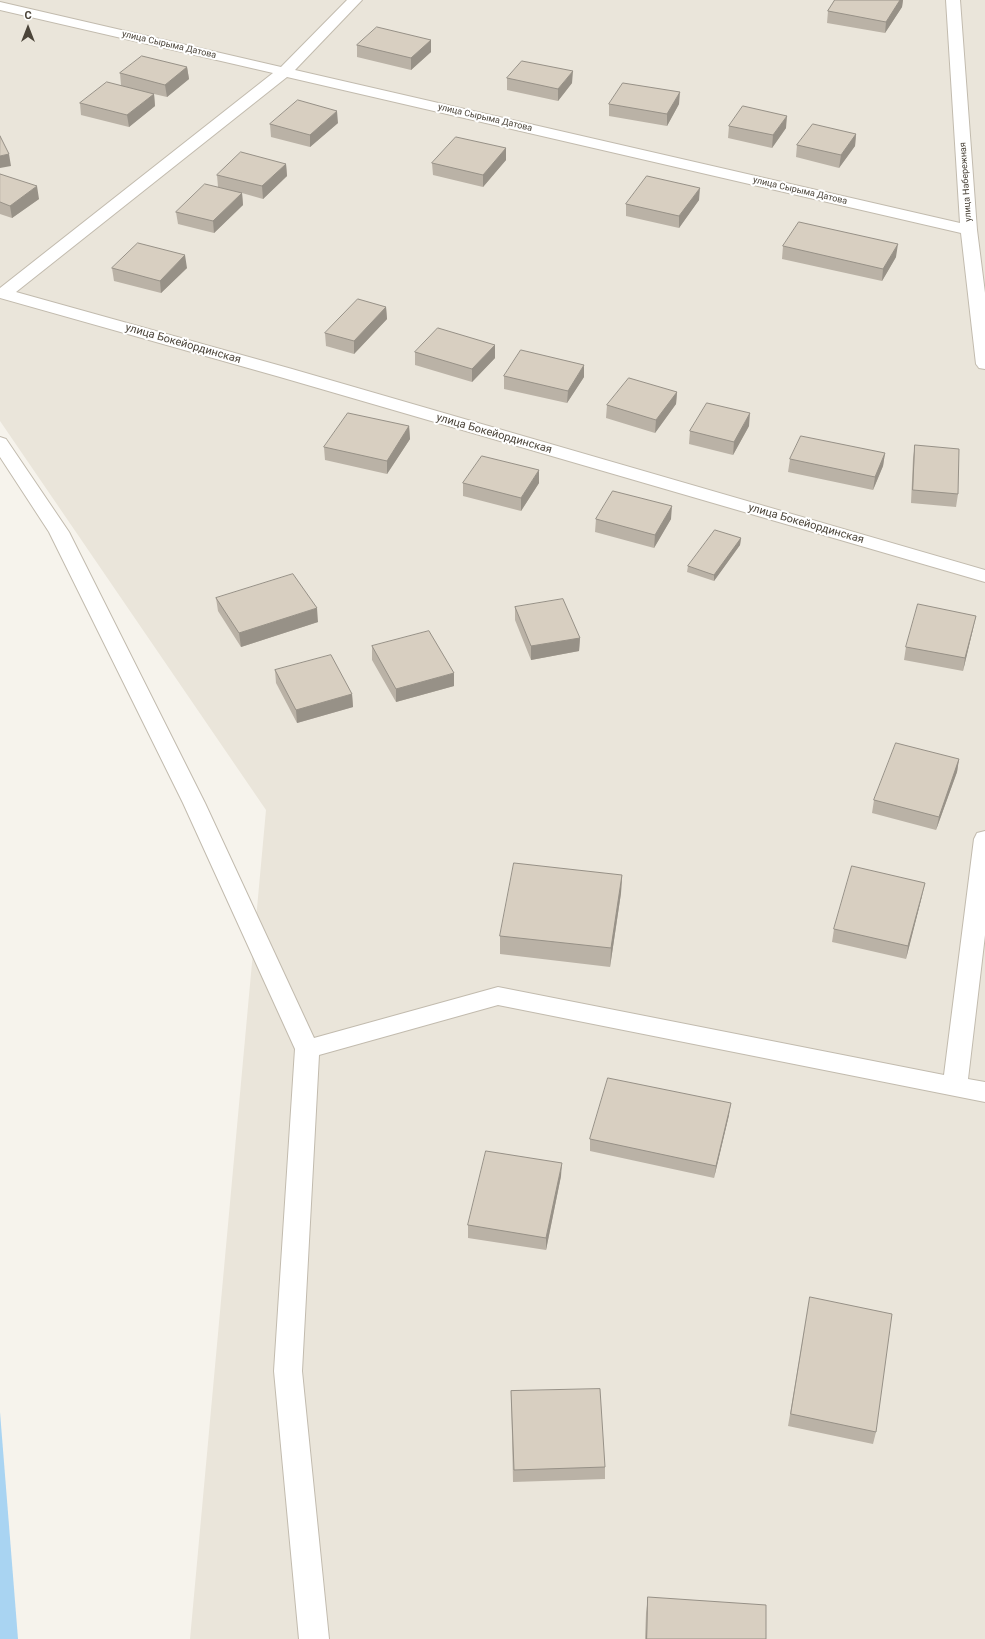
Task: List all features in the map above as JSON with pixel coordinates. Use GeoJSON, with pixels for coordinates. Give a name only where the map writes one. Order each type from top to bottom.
{"type":"FeatureCollection","features":[{"type":"Feature","properties":{"kind":"street"},"geometry":{"type":"LineString","coordinates":[[285,71],[355,0]]}},
{"type":"Feature","properties":{"kind":"street","name":"улица Набережная"},"geometry":{"type":"LineString","coordinates":[[953,0],[969,230],[985,364]]}},
{"type":"Feature","properties":{"kind":"street","name":"улица Сырыма Датова"},"geometry":{"type":"LineString","coordinates":[[0,6],[969,230]]}},
{"type":"Feature","properties":{"kind":"street","name":"улица Бокейординская"},"geometry":{"type":"LineString","coordinates":[[285,71],[3,294],[294,375],[985,576]]}},
{"type":"Feature","properties":{"kind":"street"},"geometry":{"type":"LineString","coordinates":[[0,442],[59,532],[194,803],[307,1049],[288,1371],[314,1639]]}},
{"type":"Feature","properties":{"kind":"street"},"geometry":{"type":"LineString","coordinates":[[954,1087],[985,839]]}},
{"type":"Feature","properties":{"kind":"street"},"geometry":{"type":"LineString","coordinates":[[307,1049],[498,996],[985,1092]]}},
{"type":"Feature","properties":{"kind":"shaded area"},"geometry":{"type":"Polygon","coordinates":[[[0,0],[985,0],[985,1639],[190,1639],[266,810],[0,421],[0,0]]]}},
{"type":"Feature","properties":{"kind":"water"},"geometry":{"type":"Polygon","coordinates":[[[0,1412],[18,1639],[0,1639],[0,1412]]]}},
{"type":"Feature","properties":{"kind":"building"},"geometry":{"type":"Polygon","coordinates":[[[835,0],[900,0],[886,22],[828,11],[835,0]]]}},
{"type":"Feature","properties":{"kind":"building"},"geometry":{"type":"Polygon","coordinates":[[[377,27],[431,40],[411,58],[357,45],[377,27]]]}},
{"type":"Feature","properties":{"kind":"building"},"geometry":{"type":"Polygon","coordinates":[[[142,56],[187,67],[165,85],[120,73],[142,56]]]}},
{"type":"Feature","properties":{"kind":"building"},"geometry":{"type":"Polygon","coordinates":[[[522,61],[573,71],[558,89],[507,78],[522,61]]]}},
{"type":"Feature","properties":{"kind":"building"},"geometry":{"type":"Polygon","coordinates":[[[107,82],[154,94],[127,115],[80,103],[107,82]]]}},
{"type":"Feature","properties":{"kind":"building"},"geometry":{"type":"Polygon","coordinates":[[[623,83],[680,92],[667,114],[609,104],[623,83]]]}},
{"type":"Feature","properties":{"kind":"building"},"geometry":{"type":"Polygon","coordinates":[[[298,100],[337,111],[310,135],[270,124],[298,100]]]}},
{"type":"Feature","properties":{"kind":"building"},"geometry":{"type":"Polygon","coordinates":[[[743,106],[787,116],[773,135],[729,126],[743,106]]]}},
{"type":"Feature","properties":{"kind":"building"},"geometry":{"type":"Polygon","coordinates":[[[813,124],[856,134],[841,155],[797,145],[813,124]]]}},
{"type":"Feature","properties":{"kind":"building"},"geometry":{"type":"Polygon","coordinates":[[[0,136],[9,154],[0,156],[0,136]]]}},
{"type":"Feature","properties":{"kind":"building"},"geometry":{"type":"Polygon","coordinates":[[[456,137],[506,148],[483,175],[432,163],[456,137]]]}},
{"type":"Feature","properties":{"kind":"building"},"geometry":{"type":"Polygon","coordinates":[[[241,152],[286,164],[262,186],[217,175],[241,152]]]}},
{"type":"Feature","properties":{"kind":"building"},"geometry":{"type":"Polygon","coordinates":[[[0,174],[37,186],[10,206],[0,202],[0,174]]]}},
{"type":"Feature","properties":{"kind":"building"},"geometry":{"type":"Polygon","coordinates":[[[647,176],[700,188],[679,216],[626,204],[647,176]]]}},
{"type":"Feature","properties":{"kind":"building"},"geometry":{"type":"Polygon","coordinates":[[[205,184],[242,193],[213,221],[176,212],[205,184]]]}},
{"type":"Feature","properties":{"kind":"building"},"geometry":{"type":"Polygon","coordinates":[[[799,222],[898,244],[883,269],[783,246],[799,222]]]}},
{"type":"Feature","properties":{"kind":"building"},"geometry":{"type":"Polygon","coordinates":[[[138,243],[185,255],[160,281],[112,268],[138,243]]]}},
{"type":"Feature","properties":{"kind":"building"},"geometry":{"type":"Polygon","coordinates":[[[358,299],[386,307],[354,341],[325,333],[358,299]]]}},
{"type":"Feature","properties":{"kind":"building"},"geometry":{"type":"Polygon","coordinates":[[[438,328],[495,345],[472,369],[415,352],[438,328]]]}},
{"type":"Feature","properties":{"kind":"building"},"geometry":{"type":"Polygon","coordinates":[[[521,350],[584,365],[568,391],[504,376],[521,350]]]}},
{"type":"Feature","properties":{"kind":"building"},"geometry":{"type":"Polygon","coordinates":[[[629,378],[677,392],[656,420],[607,405],[629,378]]]}},
{"type":"Feature","properties":{"kind":"building"},"geometry":{"type":"Polygon","coordinates":[[[707,403],[750,413],[734,442],[690,431],[707,403]]]}},
{"type":"Feature","properties":{"kind":"building"},"geometry":{"type":"Polygon","coordinates":[[[348,413],[409,426],[387,461],[324,447],[348,413]]]}},
{"type":"Feature","properties":{"kind":"building"},"geometry":{"type":"Polygon","coordinates":[[[801,436],[885,453],[875,477],[790,459],[801,436]]]}},
{"type":"Feature","properties":{"kind":"building"},"geometry":{"type":"Polygon","coordinates":[[[915,445],[959,449],[958,494],[913,490],[915,445]]]}},
{"type":"Feature","properties":{"kind":"building"},"geometry":{"type":"Polygon","coordinates":[[[482,456],[539,470],[521,498],[463,483],[482,456]]]}},
{"type":"Feature","properties":{"kind":"building"},"geometry":{"type":"Polygon","coordinates":[[[613,491],[672,506],[655,535],[596,519],[613,491]]]}},
{"type":"Feature","properties":{"kind":"building"},"geometry":{"type":"Polygon","coordinates":[[[715,530],[741,538],[714,575],[688,566],[715,530]]]}},
{"type":"Feature","properties":{"kind":"building"},"geometry":{"type":"Polygon","coordinates":[[[293,574],[317,608],[239,633],[216,598],[293,574]]]}},
{"type":"Feature","properties":{"kind":"building"},"geometry":{"type":"Polygon","coordinates":[[[563,599],[580,638],[531,646],[515,607],[563,599]]]}},
{"type":"Feature","properties":{"kind":"building"},"geometry":{"type":"Polygon","coordinates":[[[918,604],[976,616],[965,658],[906,647],[918,604]]]}},
{"type":"Feature","properties":{"kind":"building"},"geometry":{"type":"Polygon","coordinates":[[[429,631],[454,673],[396,689],[372,646],[429,631]]]}},
{"type":"Feature","properties":{"kind":"building"},"geometry":{"type":"Polygon","coordinates":[[[331,655],[352,694],[296,710],[275,670],[331,655]]]}},
{"type":"Feature","properties":{"kind":"building"},"geometry":{"type":"Polygon","coordinates":[[[896,743],[959,759],[939,817],[874,800],[896,743]]]}},
{"type":"Feature","properties":{"kind":"building"},"geometry":{"type":"Polygon","coordinates":[[[514,863],[622,875],[611,948],[500,936],[514,863]]]}},
{"type":"Feature","properties":{"kind":"building"},"geometry":{"type":"Polygon","coordinates":[[[852,866],[925,883],[908,946],[834,929],[852,866]]]}},
{"type":"Feature","properties":{"kind":"building"},"geometry":{"type":"Polygon","coordinates":[[[608,1078],[731,1103],[716,1166],[590,1139],[608,1078]]]}},
{"type":"Feature","properties":{"kind":"building"},"geometry":{"type":"Polygon","coordinates":[[[486,1151],[562,1163],[546,1238],[468,1225],[486,1151]]]}},
{"type":"Feature","properties":{"kind":"building"},"geometry":{"type":"Polygon","coordinates":[[[810,1297],[892,1314],[876,1432],[791,1414],[810,1297]]]}},
{"type":"Feature","properties":{"kind":"building"},"geometry":{"type":"Polygon","coordinates":[[[600,1389],[605,1467],[514,1470],[511,1391],[600,1389]]]}},
{"type":"Feature","properties":{"kind":"building"},"geometry":{"type":"Polygon","coordinates":[[[648,1597],[766,1605],[766,1639],[647,1639],[648,1597]]]}}]}
